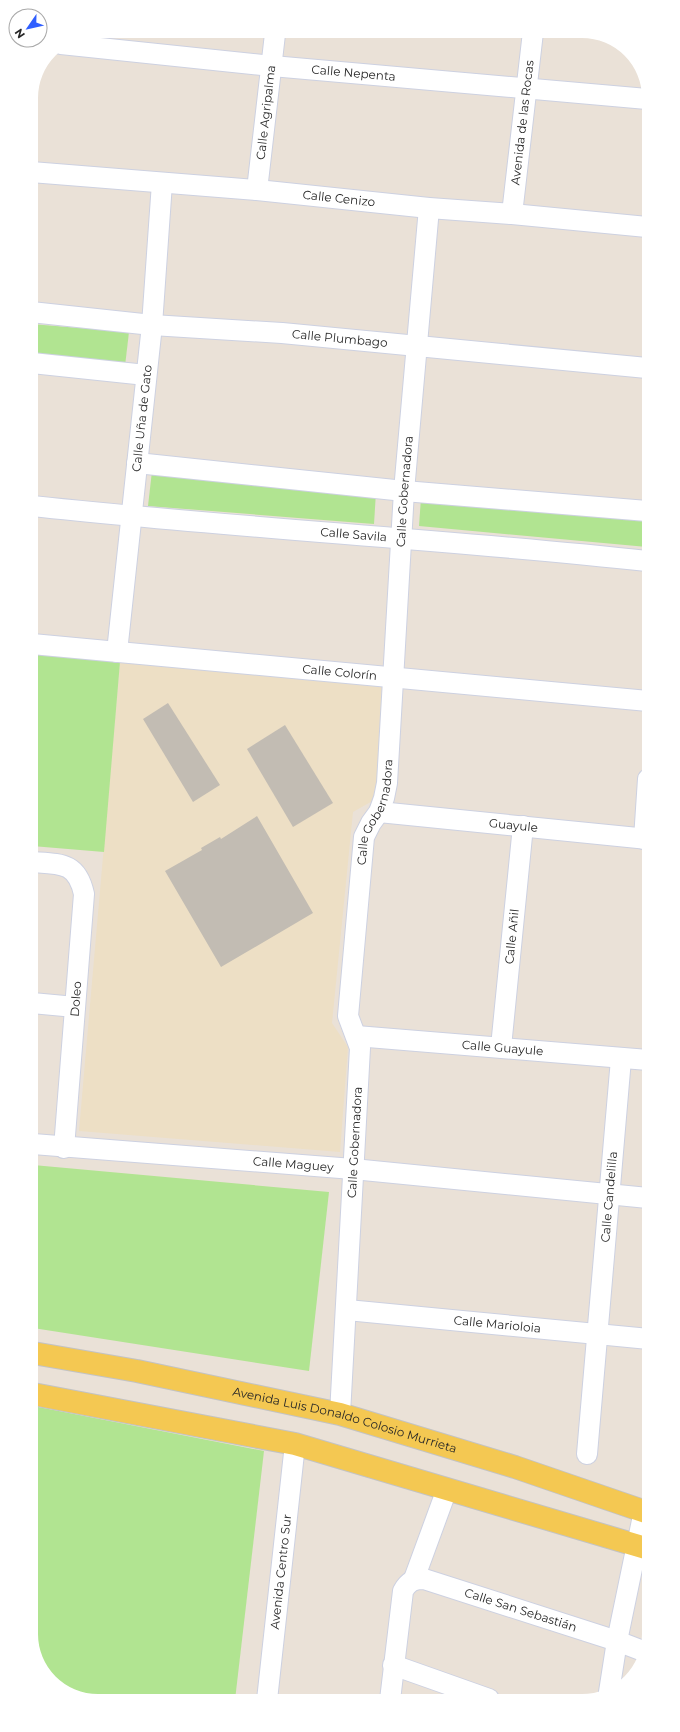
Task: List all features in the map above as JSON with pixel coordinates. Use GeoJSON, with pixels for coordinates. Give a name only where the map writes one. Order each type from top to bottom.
{"type":"FeatureCollection","features":[{"type":"Feature","properties":{"kind":"main road","name":"Avenida Luis Donaldo Colosio Murrieta"},"geometry":{"type":"LineString","coordinates":[[38,1354],[138,1371],[340,1414],[515,1467],[642,1511]]}},
{"type":"Feature","properties":{"kind":"main road"},"geometry":{"type":"LineString","coordinates":[[38,1395],[295,1444],[642,1547]]}},
{"type":"Feature","properties":{"kind":"street","name":"Calle Agripalma"},"geometry":{"type":"LineString","coordinates":[[257,190],[275,38]]}},
{"type":"Feature","properties":{"kind":"street","name":"Avenida de las Rocas"},"geometry":{"type":"LineString","coordinates":[[512,214],[532,38]]}},
{"type":"Feature","properties":{"kind":"street","name":"Calle Nepenta"},"geometry":{"type":"LineString","coordinates":[[70,45],[272,66],[642,99]]}},
{"type":"Feature","properties":{"kind":"street","name":"Calle Cenizo"},"geometry":{"type":"LineString","coordinates":[[38,173],[257,190],[429,208],[512,214],[642,227]]}},
{"type":"Feature","properties":{"kind":"street","name":"Calle Uña de Gato"},"geometry":{"type":"LineString","coordinates":[[117,652],[152,325],[162,183]]}},
{"type":"Feature","properties":{"kind":"street","name":"Calle Gobernadora"},"geometry":{"type":"LineString","coordinates":[[340,1414],[360,1048],[348,1016],[364,837],[371,823],[379,812],[387,783],[404,491],[429,208]]}},
{"type":"Feature","properties":{"kind":"street","name":"Calle Plumbago"},"geometry":{"type":"LineString","coordinates":[[38,313],[152,325],[282,333],[642,368]]}},
{"type":"Feature","properties":{"kind":"street"},"geometry":{"type":"LineString","coordinates":[[38,364],[146,375]]}},
{"type":"Feature","properties":{"kind":"street"},"geometry":{"type":"LineString","coordinates":[[137,463],[404,491],[642,510]]}},
{"type":"Feature","properties":{"kind":"street","name":"Calle Savila"},"geometry":{"type":"LineString","coordinates":[[38,507],[132,517],[527,548],[642,560]]}},
{"type":"Feature","properties":{"kind":"street","name":"Calle Colorín"},"geometry":{"type":"LineString","coordinates":[[38,645],[394,679],[496,686],[642,700]]}},
{"type":"Feature","properties":{"kind":"street","name":"Guayule"},"geometry":{"type":"LineString","coordinates":[[379,812],[642,839]]}},
{"type":"Feature","properties":{"kind":"street","name":"Calle Añil"},"geometry":{"type":"LineString","coordinates":[[501,1047],[522,826]]}},
{"type":"Feature","properties":{"kind":"street","name":"Doleo"},"geometry":{"type":"LineString","coordinates":[[38,862],[57,863],[71,869],[81,880],[84,894],[64,1148]]}},
{"type":"Feature","properties":{"kind":"street"},"geometry":{"type":"LineString","coordinates":[[38,1005],[75,1008]]}},
{"type":"Feature","properties":{"kind":"street","name":"Calle Guayule"},"geometry":{"type":"LineString","coordinates":[[356,1036],[642,1060]]}},
{"type":"Feature","properties":{"kind":"street","name":"Calle Candelilla"},"geometry":{"type":"LineString","coordinates":[[586,1454],[621,1059]]}},
{"type":"Feature","properties":{"kind":"street","name":"Calle Maguey"},"geometry":{"type":"LineString","coordinates":[[38,1145],[64,1148],[353,1169],[642,1197]]}},
{"type":"Feature","properties":{"kind":"street","name":"Calle Marioloia"},"geometry":{"type":"LineString","coordinates":[[346,1310],[642,1338]]}},
{"type":"Feature","properties":{"kind":"street","name":"Avenida Centro Sur"},"geometry":{"type":"LineString","coordinates":[[268,1694],[295,1444]]}},
{"type":"Feature","properties":{"kind":"street"},"geometry":{"type":"LineString","coordinates":[[391,1694],[393,1665],[409,1585],[447,1489]]}},
{"type":"Feature","properties":{"kind":"street"},"geometry":{"type":"LineString","coordinates":[[610,1687],[617,1641],[642,1551]]}},
{"type":"Feature","properties":{"kind":"street","name":"Calle San Sebastián"},"geometry":{"type":"LineString","coordinates":[[409,1585],[424,1579],[617,1641],[640,1650]]}},
{"type":"Feature","properties":{"kind":"street"},"geometry":{"type":"LineString","coordinates":[[393,1665],[475,1694]]}},
{"type":"Feature","properties":{"kind":"shaded area"},"geometry":{"type":"Polygon","coordinates":[[[120,662],[382,684],[376,799],[353,812],[332,1023],[348,1047],[340,1152],[79,1131],[120,662]]]}},
{"type":"Feature","properties":{"kind":"green space"},"geometry":{"type":"Polygon","coordinates":[[[38,325],[129,332],[125,366],[38,357],[38,325]]]}},
{"type":"Feature","properties":{"kind":"green space"},"geometry":{"type":"Polygon","coordinates":[[[152,471],[376,492],[374,524],[148,506],[152,471]]]}},
{"type":"Feature","properties":{"kind":"green space"},"geometry":{"type":"Polygon","coordinates":[[[421,498],[642,516],[642,547],[419,526],[421,498]]]}},
{"type":"Feature","properties":{"kind":"green space"},"geometry":{"type":"Polygon","coordinates":[[[38,655],[120,662],[104,852],[38,846],[38,655]]]}},
{"type":"Feature","properties":{"kind":"green space"},"geometry":{"type":"Polygon","coordinates":[[[38,1165],[329,1192],[309,1371],[38,1329],[38,1165]]]}},
{"type":"Feature","properties":{"kind":"green space"},"geometry":{"type":"Polygon","coordinates":[[[38,1407],[264,1451],[236,1694],[94,1694],[79,1691],[62,1682],[48,1667],[44,1660],[40,1649],[38,1634],[38,1407]]]}},
{"type":"Feature","properties":{"kind":"building"},"geometry":{"type":"Polygon","coordinates":[[[168,703],[220,785],[193,802],[143,719],[168,703]]]}},
{"type":"Feature","properties":{"kind":"building"},"geometry":{"type":"Polygon","coordinates":[[[285,725],[333,803],[293,827],[247,749],[285,725]]]}},
{"type":"Feature","properties":{"kind":"building"},"geometry":{"type":"Polygon","coordinates":[[[257,816],[313,913],[221,967],[165,871],[202,850],[201,848],[220,837],[221,839],[257,816]]]}}]}
